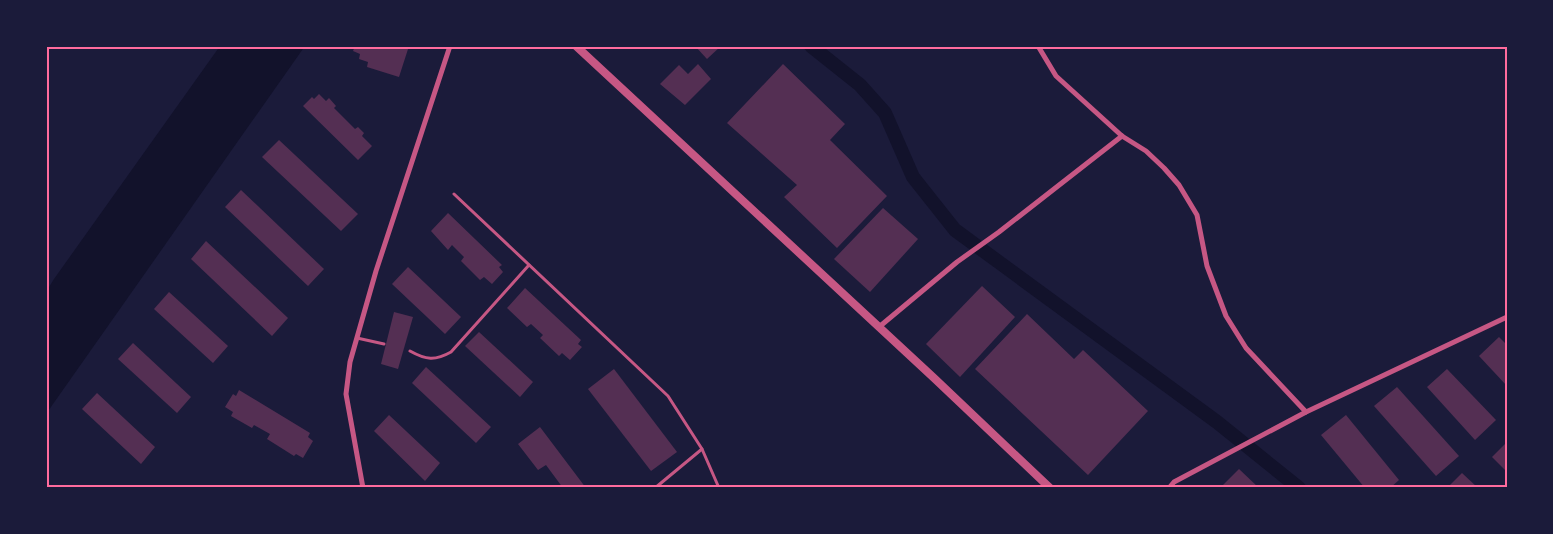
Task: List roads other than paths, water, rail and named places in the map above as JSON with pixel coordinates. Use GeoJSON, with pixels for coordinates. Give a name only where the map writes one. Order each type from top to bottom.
{"type":"FeatureCollection","features":[{"type":"Feature","properties":{"kind":"street"},"geometry":{"type":"LineString","coordinates":[[363,488],[346,394],[350,362],[376,271],[450,46]]}},
{"type":"Feature","properties":{"kind":"street"},"geometry":{"type":"LineString","coordinates":[[576,46],[880,327],[1050,488]]}},
{"type":"Feature","properties":{"kind":"street"},"geometry":{"type":"LineString","coordinates":[[1038,46],[1056,76],[1122,136],[1146,151],[1178,185],[1197,215],[1208,266],[1226,316],[1246,348],[1306,412]]}},
{"type":"Feature","properties":{"kind":"street"},"geometry":{"type":"LineString","coordinates":[[880,327],[957,262],[999,232],[1122,136]]}},
{"type":"Feature","properties":{"kind":"street"},"geometry":{"type":"LineString","coordinates":[[1169,488],[1174,482],[1306,412],[1507,317]]}},
{"type":"Feature","properties":{"kind":"lane"},"geometry":{"type":"LineString","coordinates":[[454,194],[668,396],[702,449],[719,488]]}},
{"type":"Feature","properties":{"kind":"lane"},"geometry":{"type":"LineString","coordinates":[[410,351],[422,358],[444,356],[451,352],[530,266]]}},
{"type":"Feature","properties":{"kind":"lane"},"geometry":{"type":"LineString","coordinates":[[357,338],[384,344]]}},
{"type":"Feature","properties":{"kind":"lane"},"geometry":{"type":"LineString","coordinates":[[655,488],[702,449]]}},
{"type":"Feature","properties":{"kind":"waterway"},"geometry":{"type":"LineString","coordinates":[[811,46],[860,85],[885,113],[913,177],[955,230],[1217,422],[1299,488]]}}]}
